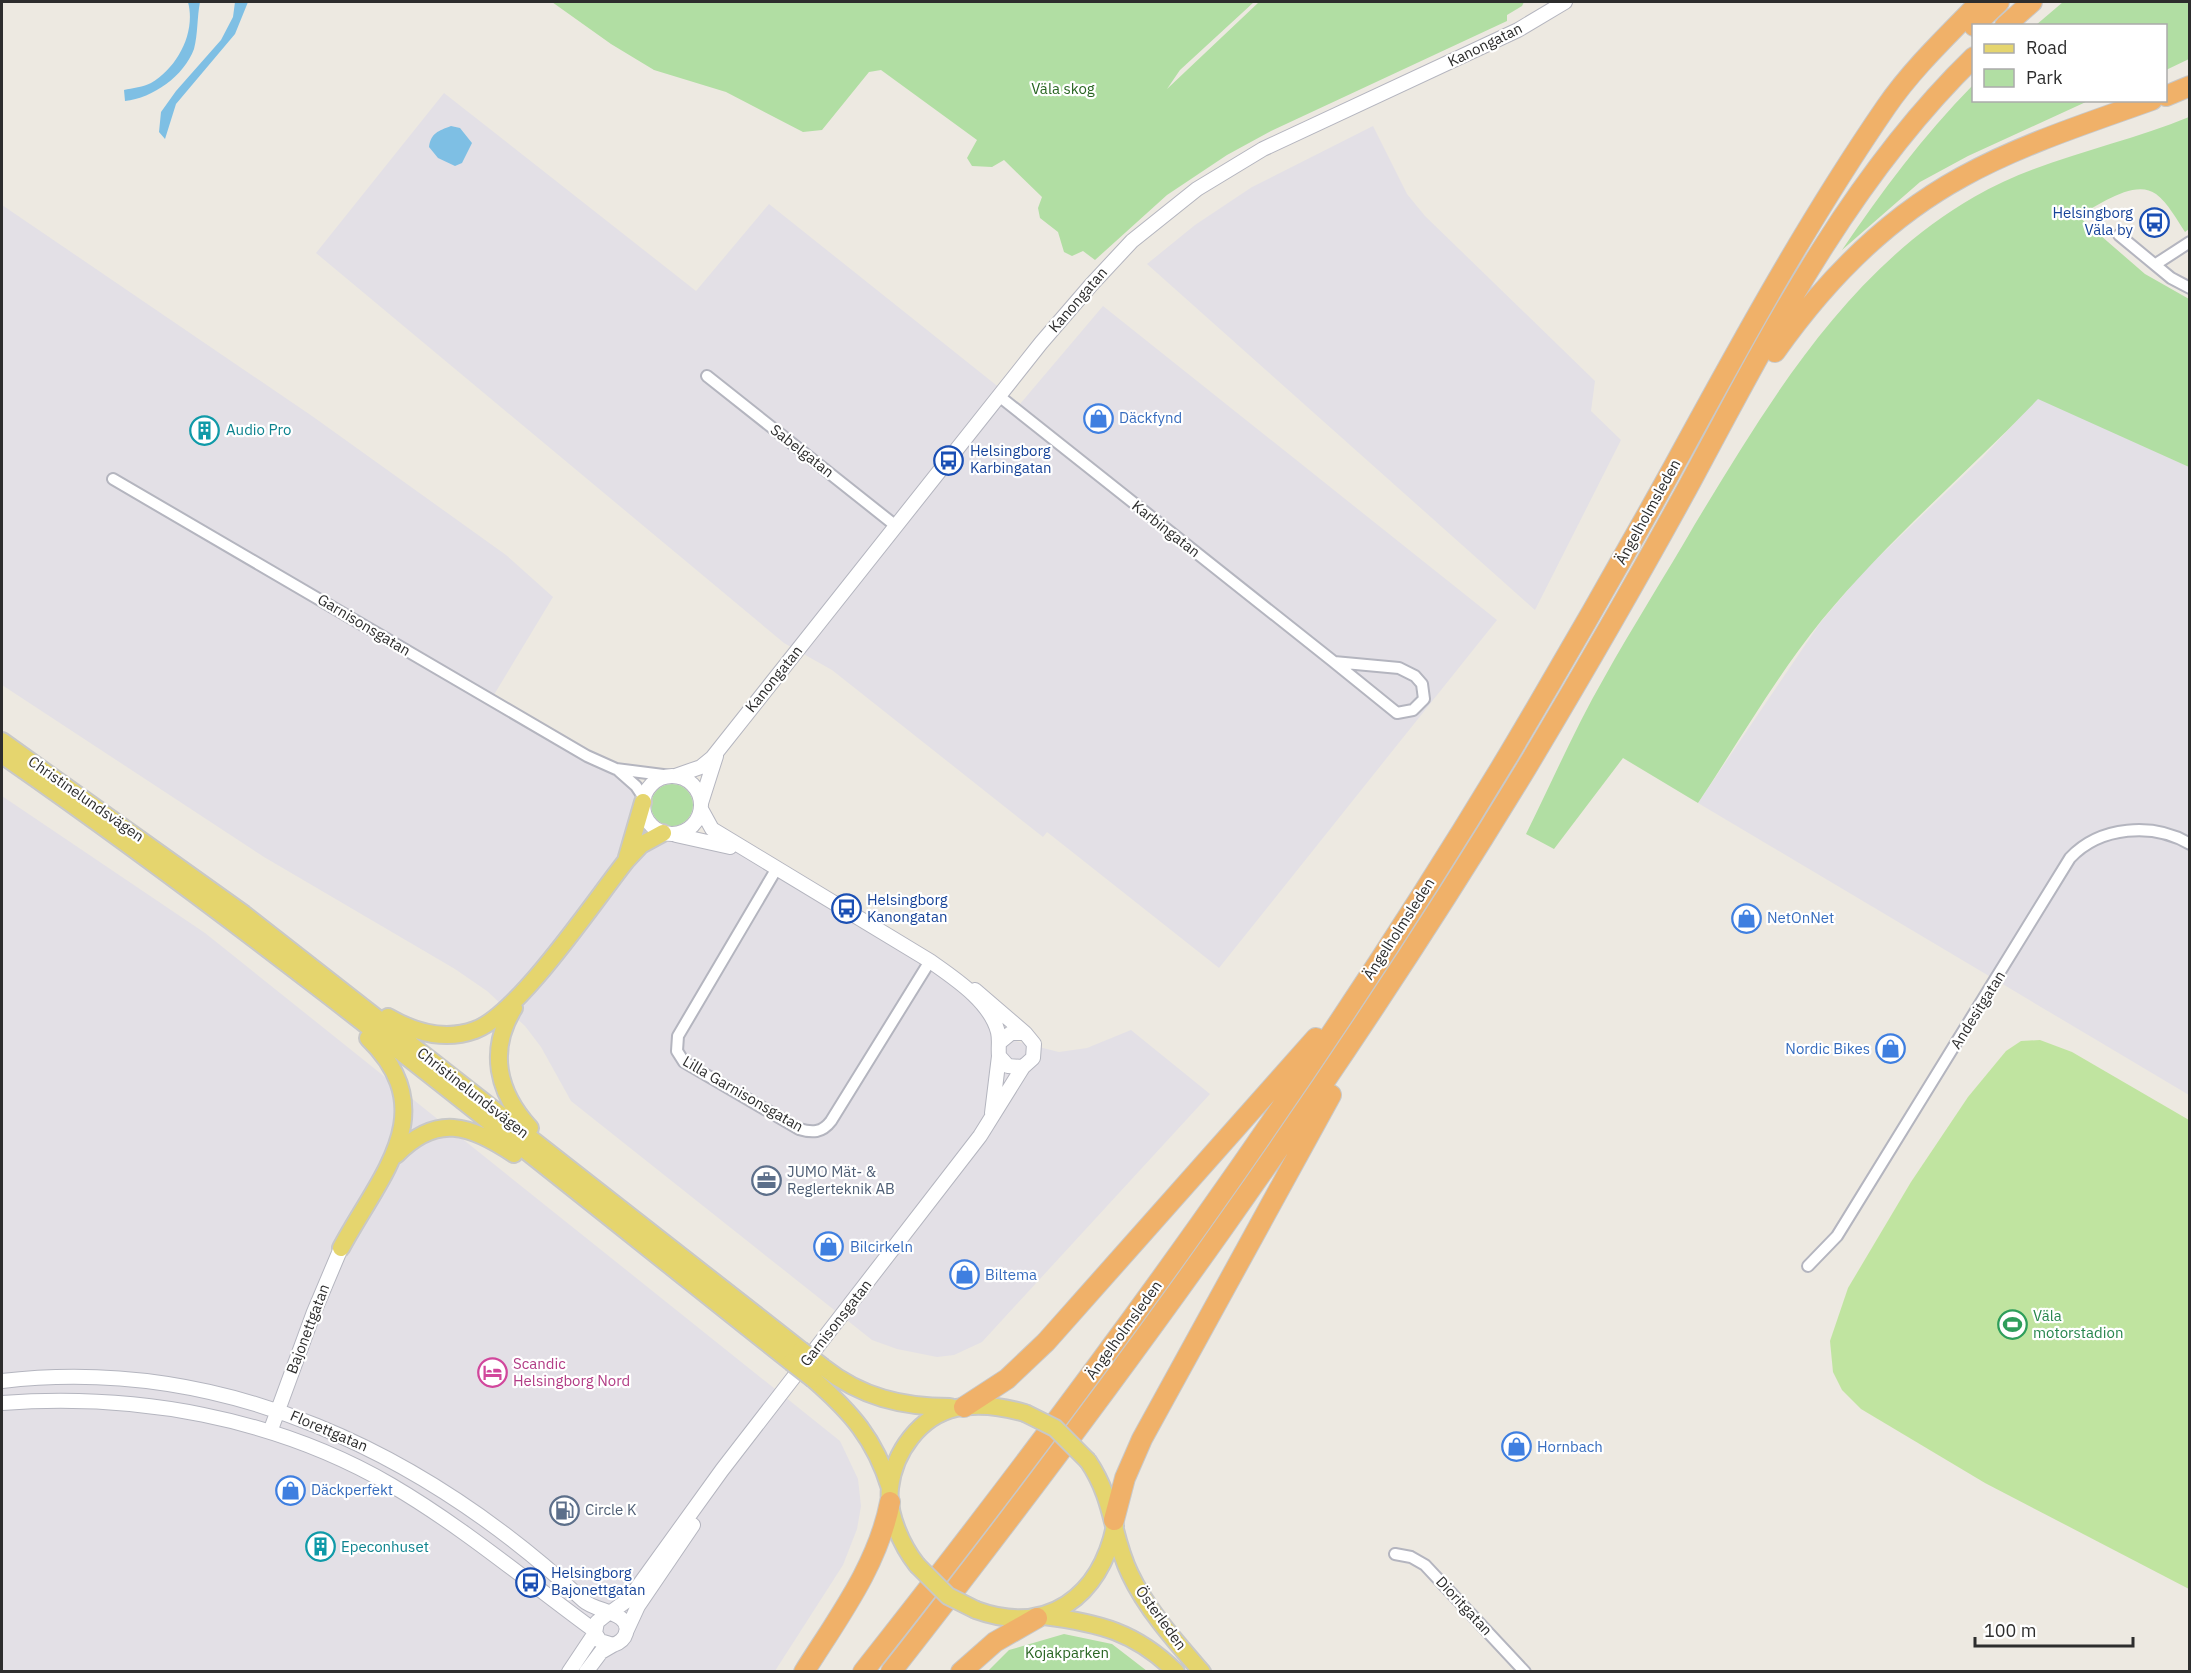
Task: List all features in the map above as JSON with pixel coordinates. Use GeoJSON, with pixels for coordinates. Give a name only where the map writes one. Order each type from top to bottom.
{"type":"FeatureCollection","features":[{"type":"Feature","properties":{"kind":"highway"},"geometry":{"type":"LineString","coordinates":[[1865,142],[1888,105],[1980,2]]}},
{"type":"Feature","properties":{"kind":"highway"},"geometry":{"type":"LineString","coordinates":[[1976,24],[1999,2]]}},
{"type":"Feature","properties":{"kind":"highway"},"geometry":{"type":"LineString","coordinates":[[2007,24],[2032,2]]}},
{"type":"Feature","properties":{"kind":"highway"},"geometry":{"type":"LineString","coordinates":[[1865,142],[1972,28]]}},
{"type":"Feature","properties":{"kind":"highway"},"geometry":{"type":"LineString","coordinates":[[1732,406],[1832,234],[1882,162],[1954,76],[1972,59]]}},
{"type":"Feature","properties":{"kind":"highway"},"geometry":{"type":"LineString","coordinates":[[2167,96],[2190,86]]}},
{"type":"Feature","properties":{"kind":"highway"},"geometry":{"type":"LineString","coordinates":[[1732,406],[1816,297],[1845,265],[1895,220],[1939,190],[1987,164],[2045,139],[2147,102]]}},
{"type":"Feature","properties":{"kind":"highway","name":"Ängelholmsleden"},"geometry":{"type":"LineString","coordinates":[[863,1671],[1000,1497],[1178,1258],[1413,910],[1565,659],[1789,257],[1865,142]]}},
{"type":"Feature","properties":{"kind":"highway","name":"Ängelholmsleden"},"geometry":{"type":"LineString","coordinates":[[891,1671],[1112,1385],[1319,1091],[1411,952],[1568,698],[1663,533],[1732,406]]}},
{"type":"Feature","properties":{"kind":"highway"},"geometry":{"type":"LineString","coordinates":[[1115,1523],[1125,1478],[1142,1438],[1296,1155],[1388,1003],[1411,952]]}},
{"type":"Feature","properties":{"kind":"highway"},"geometry":{"type":"LineString","coordinates":[[961,1407],[1007,1379],[1046,1342],[1367,980]]}},
{"type":"Feature","properties":{"kind":"highway"},"geometry":{"type":"LineString","coordinates":[[804,1671],[871,1561],[887,1520],[890,1495]]}},
{"type":"Feature","properties":{"kind":"highway"},"geometry":{"type":"LineString","coordinates":[[961,1671],[995,1642],[1041,1617]]}},
{"type":"Feature","properties":{"kind":"main road","name":"Christinelundsvägen"},"geometry":{"type":"LineString","coordinates":[[2,741],[153,847],[286,946],[588,1182],[796,1356]]}},
{"type":"Feature","properties":{"kind":"main road","name":"Christinelundsvägen"},"geometry":{"type":"LineString","coordinates":[[2,755],[111,831],[314,985],[614,1221],[818,1373],[871,1439],[882,1464],[898,1531],[917,1565]]}},
{"type":"Feature","properties":{"kind":"main road"},"geometry":{"type":"LineString","coordinates":[[626,861],[643,800]]}},
{"type":"Feature","properties":{"kind":"main road"},"geometry":{"type":"LineString","coordinates":[[588,1182],[519,1116],[500,1079],[499,1041],[508,1017],[524,991],[626,861],[641,845],[666,834]]}},
{"type":"Feature","properties":{"kind":"main road"},"geometry":{"type":"LineString","coordinates":[[286,946],[390,1018],[425,1033],[449,1035],[475,1031],[494,1020],[524,991]]}},
{"type":"Feature","properties":{"kind":"main road"},"geometry":{"type":"LineString","coordinates":[[314,985],[376,1047],[397,1077],[403,1093],[404,1118],[390,1162],[341,1248]]}},
{"type":"Feature","properties":{"kind":"main road"},"geometry":{"type":"LineString","coordinates":[[390,1162],[408,1143],[428,1130],[438,1127],[463,1130],[507,1149],[614,1221]]}},
{"type":"Feature","properties":{"kind":"main road","name":"Christinelundsvägen"},"geometry":{"type":"LineString","coordinates":[[818,1373],[880,1398],[912,1405],[999,1407],[1025,1413],[1055,1428],[1088,1461]]}},
{"type":"Feature","properties":{"kind":"main road"},"geometry":{"type":"LineString","coordinates":[[890,1495],[900,1454],[913,1434],[931,1419],[961,1407]]}},
{"type":"Feature","properties":{"kind":"main road","name":"Österleden"},"geometry":{"type":"LineString","coordinates":[[1088,1461],[1104,1488],[1125,1560],[1136,1584],[1165,1627],[1202,1671]]}},
{"type":"Feature","properties":{"kind":"main road"},"geometry":{"type":"LineString","coordinates":[[1041,1617],[1071,1602],[1092,1583],[1103,1564],[1115,1523]]}},
{"type":"Feature","properties":{"kind":"main road","name":"Österleden"},"geometry":{"type":"LineString","coordinates":[[917,1565],[948,1596],[975,1610],[1014,1619],[1041,1617],[1081,1621],[1117,1630],[1151,1650],[1176,1671]]}},
{"type":"Feature","properties":{"kind":"street","name":"Kanongatan"},"geometry":{"type":"LineString","coordinates":[[673,776],[701,767],[717,751],[999,396],[1115,259],[1148,227],[1197,189],[1286,137],[1497,40],[1565,2]]}},
{"type":"Feature","properties":{"kind":"street"},"geometry":{"type":"LineString","coordinates":[[2119,235],[2171,278],[2190,288]]}},
{"type":"Feature","properties":{"kind":"street"},"geometry":{"type":"LineString","coordinates":[[2156,264],[2190,242]]}},
{"type":"Feature","properties":{"kind":"street","name":"Sabelgatan"},"geometry":{"type":"LineString","coordinates":[[707,376],[897,526]]}},
{"type":"Feature","properties":{"kind":"street","name":"Karbingatan"},"geometry":{"type":"LineString","coordinates":[[999,396],[1397,713],[1413,711],[1424,699],[1422,684],[1405,670],[1334,662]]}},
{"type":"Feature","properties":{"kind":"street","name":"Garnisonsgatan"},"geometry":{"type":"LineString","coordinates":[[113,479],[555,739],[616,769],[636,786],[643,800]]}},
{"type":"Feature","properties":{"kind":"street","name":"Kanongatan"},"geometry":{"type":"LineString","coordinates":[[701,806],[717,751]]}},
{"type":"Feature","properties":{"kind":"street","name":"Garnisonsgatan"},"geometry":{"type":"LineString","coordinates":[[616,769],[673,776]]}},
{"type":"Feature","properties":{"kind":"street"},"geometry":{"type":"LineString","coordinates":[[673,776],[693,785],[701,806],[690,828],[666,834],[650,824],[643,810],[643,800],[657,781],[673,776]]}},
{"type":"Feature","properties":{"kind":"street","name":"Garnisonsgatan"},"geometry":{"type":"LineString","coordinates":[[701,806],[712,830],[930,961],[960,983],[992,1018],[1000,1049],[998,1087],[991,1118]]}},
{"type":"Feature","properties":{"kind":"street","name":"Andesitgatan"},"geometry":{"type":"LineString","coordinates":[[1808,1266],[1837,1236],[2058,877],[2082,845],[2116,833],[2152,829],[2163,831],[2190,844]]}},
{"type":"Feature","properties":{"kind":"street","name":"Garnisonsgatan"},"geometry":{"type":"LineString","coordinates":[[666,834],[710,841],[753,854]]}},
{"type":"Feature","properties":{"kind":"street","name":"Lilla Garnisonsgatan"},"geometry":{"type":"LineString","coordinates":[[777,868],[678,1036],[677,1051],[684,1062],[798,1129],[816,1132],[823,1130],[831,1121],[930,961]]}},
{"type":"Feature","properties":{"kind":"street","name":"Garnisonsgatan"},"geometry":{"type":"LineString","coordinates":[[569,1671],[595,1632],[599,1618],[609,1614],[629,1599],[722,1470],[966,1155],[1005,1100],[1023,1068],[1033,1058],[1034,1044],[1025,1033],[982,993],[960,983]]}},
{"type":"Feature","properties":{"kind":"street"},"geometry":{"type":"LineString","coordinates":[[1023,1068],[1008,1066],[1000,1049],[1011,1033],[1025,1033]]}},
{"type":"Feature","properties":{"kind":"street","name":"Bajonettgatan"},"geometry":{"type":"LineString","coordinates":[[270,1432],[341,1248]]}},
{"type":"Feature","properties":{"kind":"street","name":"Florettgatan"},"geometry":{"type":"LineString","coordinates":[[2,1381],[57,1378],[143,1381],[225,1395],[278,1410],[341,1435],[411,1471],[506,1536],[592,1608],[609,1614]]}},
{"type":"Feature","properties":{"kind":"street","name":"Florettgatan"},"geometry":{"type":"LineString","coordinates":[[2,1403],[55,1400],[135,1403],[210,1416],[270,1432],[328,1454],[393,1486],[448,1523],[595,1632]]}},
{"type":"Feature","properties":{"kind":"street","name":"Garnisonsgatan"},"geometry":{"type":"LineString","coordinates":[[586,1671],[601,1652],[622,1640],[639,1606],[704,1508],[722,1470]]}},
{"type":"Feature","properties":{"kind":"street","name":"Dioritgatan"},"geometry":{"type":"LineString","coordinates":[[1395,1554],[1411,1557],[1425,1565],[1525,1671]]}},
{"type":"Feature","properties":{"kind":"street"},"geometry":{"type":"LineString","coordinates":[[609,1614],[623,1620],[626,1632]]}},
{"type":"Feature","properties":{"kind":"street"},"geometry":{"type":"LineString","coordinates":[[595,1632],[600,1641],[613,1645]]}},
{"type":"Feature","properties":{"kind":"shaded area"},"geometry":{"type":"Polygon","coordinates":[[[444,93],[696,291],[769,204],[1020,404],[1103,306],[1497,620],[1219,968],[1047,832],[1043,837],[832,670],[784,643],[316,253],[444,93]]]}},
{"type":"Feature","properties":{"kind":"shaded area"},"geometry":{"type":"Polygon","coordinates":[[[1373,126],[1407,194],[1425,216],[1595,381],[1591,411],[1621,440],[1535,610],[1147,264],[1195,225],[1252,187],[1373,126]]]}},
{"type":"Feature","properties":{"kind":"shaded area"},"geometry":{"type":"Polygon","coordinates":[[[2,205],[312,416],[506,555],[553,597],[489,703],[615,771],[638,795],[626,851],[669,837],[751,856],[931,966],[974,997],[1011,1040],[1059,1052],[1087,1048],[1131,1030],[1210,1094],[982,1342],[954,1355],[937,1357],[897,1349],[872,1340],[571,1101],[541,1047],[525,1026],[487,991],[455,969],[264,857],[2,685],[2,205]]]}},
{"type":"Feature","properties":{"kind":"shaded area"},"geometry":{"type":"Polygon","coordinates":[[[2038,398],[2189,467],[2189,1095],[1698,803],[1820,623],[1864,571],[1983,457],[2038,398]]]}},
{"type":"Feature","properties":{"kind":"shaded area"},"geometry":{"type":"Polygon","coordinates":[[[2,796],[205,933],[840,1441],[858,1479],[861,1506],[857,1529],[843,1565],[775,1671],[2,1671],[2,796]]]}},
{"type":"Feature","properties":{"kind":"green space","name":"Väla skog"},"geometry":{"type":"Polygon","coordinates":[[[552,2],[1254,2],[1180,70],[1167,89],[1259,2],[1524,2],[1522,6],[1507,15],[1507,21],[1271,131],[1227,155],[1167,195],[1095,260],[1083,251],[1072,256],[1064,252],[1058,232],[1040,218],[1038,208],[1042,197],[1004,160],[992,167],[972,166],[967,158],[977,140],[881,70],[869,72],[822,130],[803,132],[726,92],[654,70],[611,44],[552,2]]]}},
{"type":"Feature","properties":{"kind":"green space"},"geometry":{"type":"Polygon","coordinates":[[[2063,2],[2189,2],[2189,59],[2167,70],[2167,24],[2037,24],[2063,2]]]}},
{"type":"Feature","properties":{"kind":"green space"},"geometry":{"type":"Polygon","coordinates":[[[1972,86],[1972,102],[2086,102],[1968,156],[1920,182],[1842,250],[1872,206],[1937,124],[1972,86]]]}},
{"type":"Feature","properties":{"kind":"green space"},"geometry":{"type":"Polygon","coordinates":[[[2189,117],[2189,229],[2185,232],[2164,202],[2156,194],[2147,190],[2138,189],[2116,195],[2078,216],[2145,274],[2189,299],[2189,467],[2038,399],[1900,535],[1821,621],[1773,687],[1698,803],[1623,758],[1554,849],[1526,834],[1593,697],[1695,524],[1782,386],[1814,342],[1849,301],[1887,262],[1928,227],[1974,197],[2026,172],[2189,117]]]}},
{"type":"Feature","properties":{"kind":"green space"},"geometry":{"type":"Polygon","coordinates":[[[672,784],[687,790],[693,805],[687,820],[672,826],[657,820],[651,805],[657,790],[672,784]]]}},
{"type":"Feature","properties":{"kind":"green space","name":"Väla motorstadion"},"geometry":{"type":"Polygon","coordinates":[[[2040,1040],[2072,1052],[2189,1120],[2189,1589],[1985,1483],[1861,1409],[1842,1390],[1833,1372],[1830,1341],[1848,1288],[1911,1182],[1968,1097],[2006,1051],[2021,1041],[2040,1040]]]}},
{"type":"Feature","properties":{"kind":"green space","name":"Kojakparken"},"geometry":{"type":"Polygon","coordinates":[[[1064,1634],[1112,1644],[1147,1671],[988,1671],[1009,1650],[1064,1634]]]}},
{"type":"Feature","properties":{"kind":"water"},"geometry":{"type":"Polygon","coordinates":[[[188,2],[200,2],[194,49],[189,59],[175,77],[166,84],[146,95],[125,101],[124,90],[151,83],[161,76],[177,58],[187,37],[190,13],[188,2]]]}},
{"type":"Feature","properties":{"kind":"water"},"geometry":{"type":"Polygon","coordinates":[[[235,2],[248,2],[235,34],[176,104],[165,139],[159,132],[161,112],[176,91],[221,40],[233,17],[235,2]]]}},
{"type":"Feature","properties":{"kind":"water"},"geometry":{"type":"Polygon","coordinates":[[[451,126],[460,128],[472,143],[462,163],[455,166],[438,158],[429,147],[436,133],[451,126]]]}},
{"type":"Feature","properties":{"kind":"place","name":"Helsingborg Väla by"},"geometry":{"type":"Point","coordinates":[2154,222]}},
{"type":"Feature","properties":{"kind":"place","name":"Däckfynd"},"geometry":{"type":"Point","coordinates":[1098,418]}},
{"type":"Feature","properties":{"kind":"place","name":"Audio Pro"},"geometry":{"type":"Point","coordinates":[205,430]}},
{"type":"Feature","properties":{"kind":"place","name":"Helsingborg Karbingatan"},"geometry":{"type":"Point","coordinates":[949,460]}},
{"type":"Feature","properties":{"kind":"place","name":"Helsingborg Kanongatan"},"geometry":{"type":"Point","coordinates":[846,909]}},
{"type":"Feature","properties":{"kind":"place","name":"NetOnNet"},"geometry":{"type":"Point","coordinates":[1746,918]}},
{"type":"Feature","properties":{"kind":"place","name":"Nordic Bikes"},"geometry":{"type":"Point","coordinates":[1891,1049]}},
{"type":"Feature","properties":{"kind":"place","name":"JUMO Mät- & Reglerteknik AB"},"geometry":{"type":"Point","coordinates":[766,1181]}},
{"type":"Feature","properties":{"kind":"place","name":"Bilcirkeln"},"geometry":{"type":"Point","coordinates":[829,1247]}},
{"type":"Feature","properties":{"kind":"place","name":"Biltema"},"geometry":{"type":"Point","coordinates":[964,1275]}},
{"type":"Feature","properties":{"kind":"place","name":"Väla motorstadion"},"geometry":{"type":"Point","coordinates":[2012,1325]}},
{"type":"Feature","properties":{"kind":"place","name":"Scandic Helsingborg Nord"},"geometry":{"type":"Point","coordinates":[492,1373]}},
{"type":"Feature","properties":{"kind":"place","name":"Hornbach"},"geometry":{"type":"Point","coordinates":[1516,1447]}},
{"type":"Feature","properties":{"kind":"place","name":"Däckperfekt"},"geometry":{"type":"Point","coordinates":[290,1490]}},
{"type":"Feature","properties":{"kind":"place","name":"Circle K"},"geometry":{"type":"Point","coordinates":[564,1510]}},
{"type":"Feature","properties":{"kind":"place","name":"Epeconhuset"},"geometry":{"type":"Point","coordinates":[320,1547]}},
{"type":"Feature","properties":{"kind":"place","name":"Helsingborg Bajonettgatan"},"geometry":{"type":"Point","coordinates":[530,1582]}}]}
